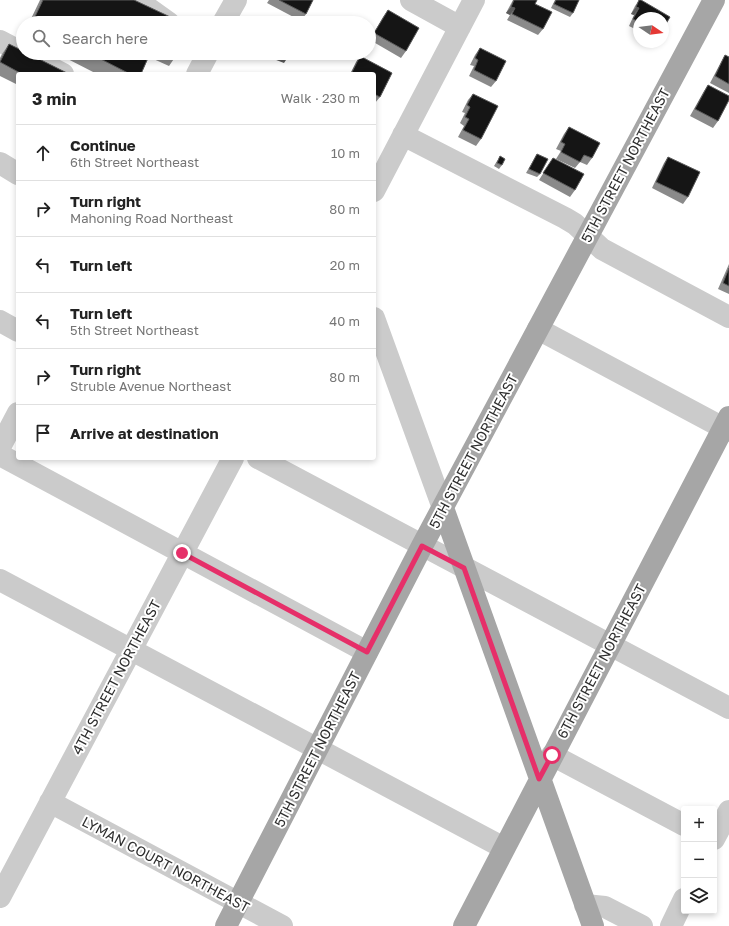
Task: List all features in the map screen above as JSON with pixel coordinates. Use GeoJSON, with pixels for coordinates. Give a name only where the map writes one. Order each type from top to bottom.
{"type":"FeatureCollection","features":[{"type":"Feature","properties":{"kind":"main road","name":"5TH STREET NORTHEAST"},"geometry":{"type":"LineString","coordinates":[[226,926],[422,546],[587,234],[714,0]]}},
{"type":"Feature","properties":{"kind":"main road","name":"6TH STREET NORTHEAST"},"geometry":{"type":"LineString","coordinates":[[464,926],[609,645],[727,425]]}},
{"type":"Feature","properties":{"kind":"main road"},"geometry":{"type":"LineString","coordinates":[[443,508],[593,926]]}},
{"type":"Feature","properties":{"kind":"street"},"geometry":{"type":"LineString","coordinates":[[137,0],[159,16]]}},
{"type":"Feature","properties":{"kind":"street"},"geometry":{"type":"LineString","coordinates":[[227,16],[236,0]]}},
{"type":"Feature","properties":{"kind":"street"},"geometry":{"type":"LineString","coordinates":[[410,0],[460,27]]}},
{"type":"Feature","properties":{"kind":"street"},"geometry":{"type":"LineString","coordinates":[[376,187],[474,0]]}},
{"type":"Feature","properties":{"kind":"street"},"geometry":{"type":"LineString","coordinates":[[0,41],[16,49]]}},
{"type":"Feature","properties":{"kind":"street"},"geometry":{"type":"LineString","coordinates":[[36,60],[59,72]]}},
{"type":"Feature","properties":{"kind":"street"},"geometry":{"type":"LineString","coordinates":[[198,72],[204,60]]}},
{"type":"Feature","properties":{"kind":"street"},"geometry":{"type":"LineString","coordinates":[[403,135],[565,218],[587,234],[602,249],[729,317]]}},
{"type":"Feature","properties":{"kind":"street"},"geometry":{"type":"LineString","coordinates":[[0,163],[16,173]]}},
{"type":"Feature","properties":{"kind":"street"},"geometry":{"type":"LineString","coordinates":[[0,321],[16,330]]}},
{"type":"Feature","properties":{"kind":"street"},"geometry":{"type":"LineString","coordinates":[[706,321],[729,332]]}},
{"type":"Feature","properties":{"kind":"street"},"geometry":{"type":"LineString","coordinates":[[376,324],[443,508]]}},
{"type":"Feature","properties":{"kind":"street"},"geometry":{"type":"LineString","coordinates":[[538,329],[727,425]]}},
{"type":"Feature","properties":{"kind":"street"},"geometry":{"type":"LineString","coordinates":[[0,447],[16,416]]}},
{"type":"Feature","properties":{"kind":"street"},"geometry":{"type":"LineString","coordinates":[[0,456],[367,652]]}},
{"type":"Feature","properties":{"kind":"street","name":"4TH STREET NORTHEAST"},"geometry":{"type":"LineString","coordinates":[[0,897],[232,460]]}},
{"type":"Feature","properties":{"kind":"street"},"geometry":{"type":"LineString","coordinates":[[262,460],[729,708]]}},
{"type":"Feature","properties":{"kind":"street"},"geometry":{"type":"LineString","coordinates":[[0,580],[504,848]]}},
{"type":"Feature","properties":{"kind":"street"},"geometry":{"type":"LineString","coordinates":[[552,755],[681,823]]}},
{"type":"Feature","properties":{"kind":"street","name":"LYMAN COURT NORTHEAST"},"geometry":{"type":"LineString","coordinates":[[50,802],[282,926]]}},
{"type":"Feature","properties":{"kind":"street"},"geometry":{"type":"LineString","coordinates":[[717,834],[729,810]]}},
{"type":"Feature","properties":{"kind":"street"},"geometry":{"type":"LineString","coordinates":[[717,842],[729,849]]}},
{"type":"Feature","properties":{"kind":"street"},"geometry":{"type":"LineString","coordinates":[[585,905],[605,907],[642,926]]}},
{"type":"Feature","properties":{"kind":"street"},"geometry":{"type":"LineString","coordinates":[[670,926],[681,905]]}},
{"type":"Feature","properties":{"kind":"building"},"geometry":{"type":"Polygon","coordinates":[[[43,0],[134,0],[168,16],[35,16],[43,0]]]}},
{"type":"Feature","properties":{"kind":"building"},"geometry":{"type":"Polygon","coordinates":[[[279,0],[313,0],[306,14],[279,0]]]}},
{"type":"Feature","properties":{"kind":"building"},"geometry":{"type":"Polygon","coordinates":[[[514,0],[537,0],[535,4],[552,12],[543,29],[512,14],[515,8],[511,7],[514,0]]]}},
{"type":"Feature","properties":{"kind":"building"},"geometry":{"type":"Polygon","coordinates":[[[556,0],[579,0],[573,13],[554,4],[556,0]]]}},
{"type":"Feature","properties":{"kind":"building"},"geometry":{"type":"Polygon","coordinates":[[[639,0],[641,0],[661,12],[637,12],[639,8],[636,7],[639,0]]]}},
{"type":"Feature","properties":{"kind":"building"},"geometry":{"type":"Polygon","coordinates":[[[388,10],[419,28],[406,51],[376,34],[376,30],[388,10]]]}},
{"type":"Feature","properties":{"kind":"building"},"geometry":{"type":"Polygon","coordinates":[[[9,44],[16,48],[16,60],[41,60],[65,72],[18,72],[0,62],[9,44]]]}},
{"type":"Feature","properties":{"kind":"building"},"geometry":{"type":"Polygon","coordinates":[[[480,48],[506,61],[496,81],[474,70],[478,60],[475,58],[480,48]]]}},
{"type":"Feature","properties":{"kind":"building"},"geometry":{"type":"Polygon","coordinates":[[[725,55],[729,57],[729,84],[715,76],[725,55]]]}},
{"type":"Feature","properties":{"kind":"building"},"geometry":{"type":"Polygon","coordinates":[[[103,60],[147,60],[142,72],[126,72],[103,60]]]}},
{"type":"Feature","properties":{"kind":"building"},"geometry":{"type":"Polygon","coordinates":[[[358,60],[368,60],[392,73],[380,97],[376,95],[376,72],[352,72],[358,60]]]}},
{"type":"Feature","properties":{"kind":"building"},"geometry":{"type":"Polygon","coordinates":[[[708,85],[729,96],[729,100],[718,121],[695,109],[708,85]]]}},
{"type":"Feature","properties":{"kind":"building"},"geometry":{"type":"Polygon","coordinates":[[[473,94],[498,106],[481,139],[463,130],[469,119],[465,117],[470,107],[467,105],[473,94]]]}},
{"type":"Feature","properties":{"kind":"building"},"geometry":{"type":"Polygon","coordinates":[[[569,127],[600,143],[592,158],[584,155],[580,162],[561,152],[565,144],[561,142],[569,127]]]}},
{"type":"Feature","properties":{"kind":"building"},"geometry":{"type":"Polygon","coordinates":[[[537,154],[548,159],[540,174],[529,169],[537,154]]]}},
{"type":"Feature","properties":{"kind":"building"},"geometry":{"type":"Polygon","coordinates":[[[500,156],[505,159],[502,165],[497,163],[500,156]]]}},
{"type":"Feature","properties":{"kind":"building"},"geometry":{"type":"Polygon","coordinates":[[[668,157],[700,172],[688,197],[656,182],[668,157]]]}},
{"type":"Feature","properties":{"kind":"building"},"geometry":{"type":"Polygon","coordinates":[[[553,158],[584,174],[575,190],[543,173],[553,158]]]}},
{"type":"Feature","properties":{"kind":"building"},"geometry":{"type":"Polygon","coordinates":[[[729,268],[729,286],[723,283],[729,268]]]}},
{"type":"Feature","properties":{"kind":"route"},"geometry":{"type":"LineString","coordinates":[[182,553],[367,652],[422,546],[464,568],[539,779],[552,755]]}}]}
